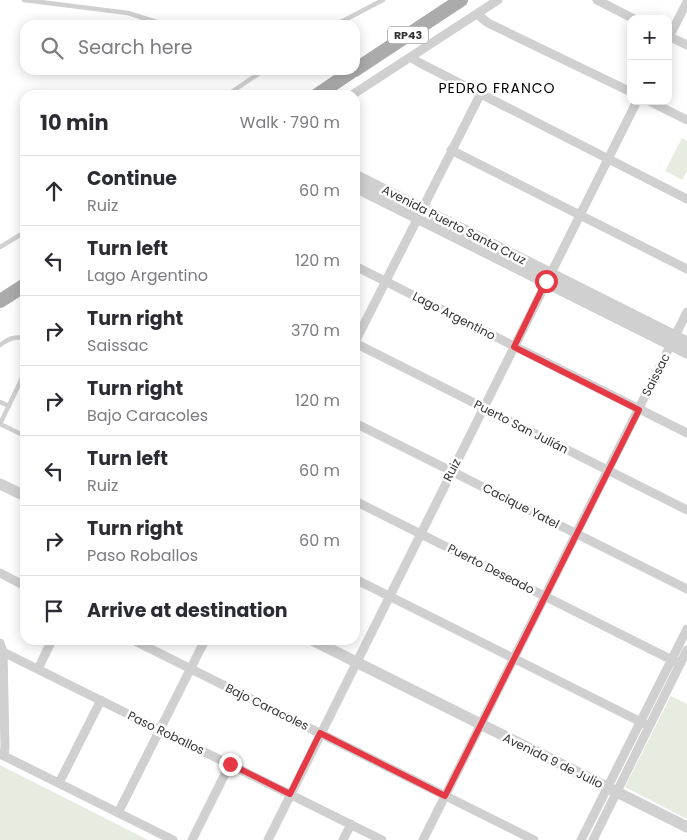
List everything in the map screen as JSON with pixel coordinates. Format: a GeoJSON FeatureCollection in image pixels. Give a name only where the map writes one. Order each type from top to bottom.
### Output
{"type":"FeatureCollection","features":[{"type":"Feature","properties":{"kind":"main road","name":"RP43"},"geometry":{"type":"LineString","coordinates":[[360,67],[461,0]]}},
{"type":"Feature","properties":{"kind":"main road","name":"RP43"},"geometry":{"type":"LineString","coordinates":[[324,90],[347,75]]}},
{"type":"Feature","properties":{"kind":"main road"},"geometry":{"type":"LineString","coordinates":[[0,301],[20,288]]}},
{"type":"Feature","properties":{"kind":"street"},"geometry":{"type":"LineString","coordinates":[[360,90],[498,0]]}},
{"type":"Feature","properties":{"kind":"street"},"geometry":{"type":"LineString","coordinates":[[597,0],[627,15]]}},
{"type":"Feature","properties":{"kind":"street"},"geometry":{"type":"LineString","coordinates":[[672,31],[687,2]]}},
{"type":"Feature","properties":{"kind":"street"},"geometry":{"type":"LineString","coordinates":[[478,14],[488,23],[627,90]]}},
{"type":"Feature","properties":{"kind":"street"},"geometry":{"type":"LineString","coordinates":[[672,38],[687,45]]}},
{"type":"Feature","properties":{"kind":"street"},"geometry":{"type":"LineString","coordinates":[[410,57],[687,199]]}},
{"type":"Feature","properties":{"kind":"street"},"geometry":{"type":"LineString","coordinates":[[360,332],[481,93]]}},
{"type":"Feature","properties":{"kind":"street","name":"Ruiz"},"geometry":{"type":"LineString","coordinates":[[268,840],[635,105]]}},
{"type":"Feature","properties":{"kind":"street"},"geometry":{"type":"LineString","coordinates":[[657,105],[687,120]]}},
{"type":"Feature","properties":{"kind":"street"},"geometry":{"type":"LineString","coordinates":[[452,150],[579,216],[687,269]]}},
{"type":"Feature","properties":{"kind":"street","name":"Avenida Puerto Santa Cruz"},"geometry":{"type":"LineString","coordinates":[[360,178],[419,213]]}},
{"type":"Feature","properties":{"kind":"street","name":"Avenida Puerto Santa Cruz"},"geometry":{"type":"LineString","coordinates":[[360,189],[419,213],[548,277],[673,340],[687,353]]}},
{"type":"Feature","properties":{"kind":"street","name":"Lago Argentino"},"geometry":{"type":"LineString","coordinates":[[360,269],[687,433]]}},
{"type":"Feature","properties":{"kind":"street","name":"Saissac"},"geometry":{"type":"LineString","coordinates":[[423,840],[687,312]]}},
{"type":"Feature","properties":{"kind":"street","name":"Avenida Puerto Santa Cruz"},"geometry":{"type":"LineString","coordinates":[[673,340],[687,342]]}},
{"type":"Feature","properties":{"kind":"street","name":"Puerto San Julián"},"geometry":{"type":"LineString","coordinates":[[360,345],[687,510]]}},
{"type":"Feature","properties":{"kind":"street","name":"Cacique Yatel"},"geometry":{"type":"LineString","coordinates":[[360,425],[687,589]]}},
{"type":"Feature","properties":{"kind":"street"},"geometry":{"type":"LineString","coordinates":[[0,484],[20,494]]}},
{"type":"Feature","properties":{"kind":"street","name":"Puerto Deseado"},"geometry":{"type":"LineString","coordinates":[[360,504],[675,662]]}},
{"type":"Feature","properties":{"kind":"street"},"geometry":{"type":"LineString","coordinates":[[0,573],[20,583]]}},
{"type":"Feature","properties":{"kind":"street"},"geometry":{"type":"LineString","coordinates":[[360,582],[645,724]]}},
{"type":"Feature","properties":{"kind":"street"},"geometry":{"type":"LineString","coordinates":[[581,840],[612,790],[675,662],[687,629]]}},
{"type":"Feature","properties":{"kind":"street"},"geometry":{"type":"LineString","coordinates":[[0,643],[3,652],[5,747],[2,755],[173,840]]}},
{"type":"Feature","properties":{"kind":"street"},"geometry":{"type":"LineString","coordinates":[[38,669],[50,645]]}},
{"type":"Feature","properties":{"kind":"street","name":"Bajo Caracoles"},"geometry":{"type":"LineString","coordinates":[[143,645],[534,840]]}},
{"type":"Feature","properties":{"kind":"street"},"geometry":{"type":"LineString","coordinates":[[118,813],[202,645]]}},
{"type":"Feature","properties":{"kind":"street","name":"Avenida 9 de Julio"},"geometry":{"type":"LineString","coordinates":[[322,645],[687,827]]}},
{"type":"Feature","properties":{"kind":"street"},"geometry":{"type":"LineString","coordinates":[[675,662],[687,650]]}},
{"type":"Feature","properties":{"kind":"street","name":"Paso Roballos"},"geometry":{"type":"LineString","coordinates":[[3,652],[382,840]]}},
{"type":"Feature","properties":{"kind":"street"},"geometry":{"type":"LineString","coordinates":[[59,783],[101,700]]}},
{"type":"Feature","properties":{"kind":"street"},"geometry":{"type":"LineString","coordinates":[[192,840],[230,764]]}},
{"type":"Feature","properties":{"kind":"street"},"geometry":{"type":"LineString","coordinates":[[593,840],[612,790]]}},
{"type":"Feature","properties":{"kind":"street"},"geometry":{"type":"LineString","coordinates":[[343,840],[351,824]]}},
{"type":"Feature","properties":{"kind":"lane"},"geometry":{"type":"LineString","coordinates":[[24,0],[128,13],[150,20]]}},
{"type":"Feature","properties":{"kind":"lane"},"geometry":{"type":"LineString","coordinates":[[345,20],[383,0]]}},
{"type":"Feature","properties":{"kind":"lane"},"geometry":{"type":"LineString","coordinates":[[234,90],[257,75]]}},
{"type":"Feature","properties":{"kind":"lane"},"geometry":{"type":"LineString","coordinates":[[0,247],[20,235]]}},
{"type":"Feature","properties":{"kind":"lane"},"geometry":{"type":"LineString","coordinates":[[0,345],[9,338],[20,337]]}},
{"type":"Feature","properties":{"kind":"lane"},"geometry":{"type":"LineString","coordinates":[[20,383],[0,424],[20,434]]}},
{"type":"Feature","properties":{"kind":"lane"},"geometry":{"type":"LineString","coordinates":[[0,402],[9,406]]}},
{"type":"Feature","properties":{"kind":"shaded area"},"geometry":{"type":"Polygon","coordinates":[[[682,138],[687,141],[687,171],[682,180],[665,171],[682,138]]]}},
{"type":"Feature","properties":{"kind":"shaded area"},"geometry":{"type":"Polygon","coordinates":[[[671,696],[687,704],[687,819],[625,787],[671,696]]]}},
{"type":"Feature","properties":{"kind":"shaded area"},"geometry":{"type":"Polygon","coordinates":[[[0,765],[148,840],[0,840],[0,765]]]}},
{"type":"Feature","properties":{"kind":"district","name":"PEDRO FRANCO"},"geometry":{"type":"Point","coordinates":[497,88]}},
{"type":"Feature","properties":{"kind":"route"},"geometry":{"type":"LineString","coordinates":[[230,764],[290,794],[320,733],[445,796],[639,410],[514,347],[546,281]]}}]}
